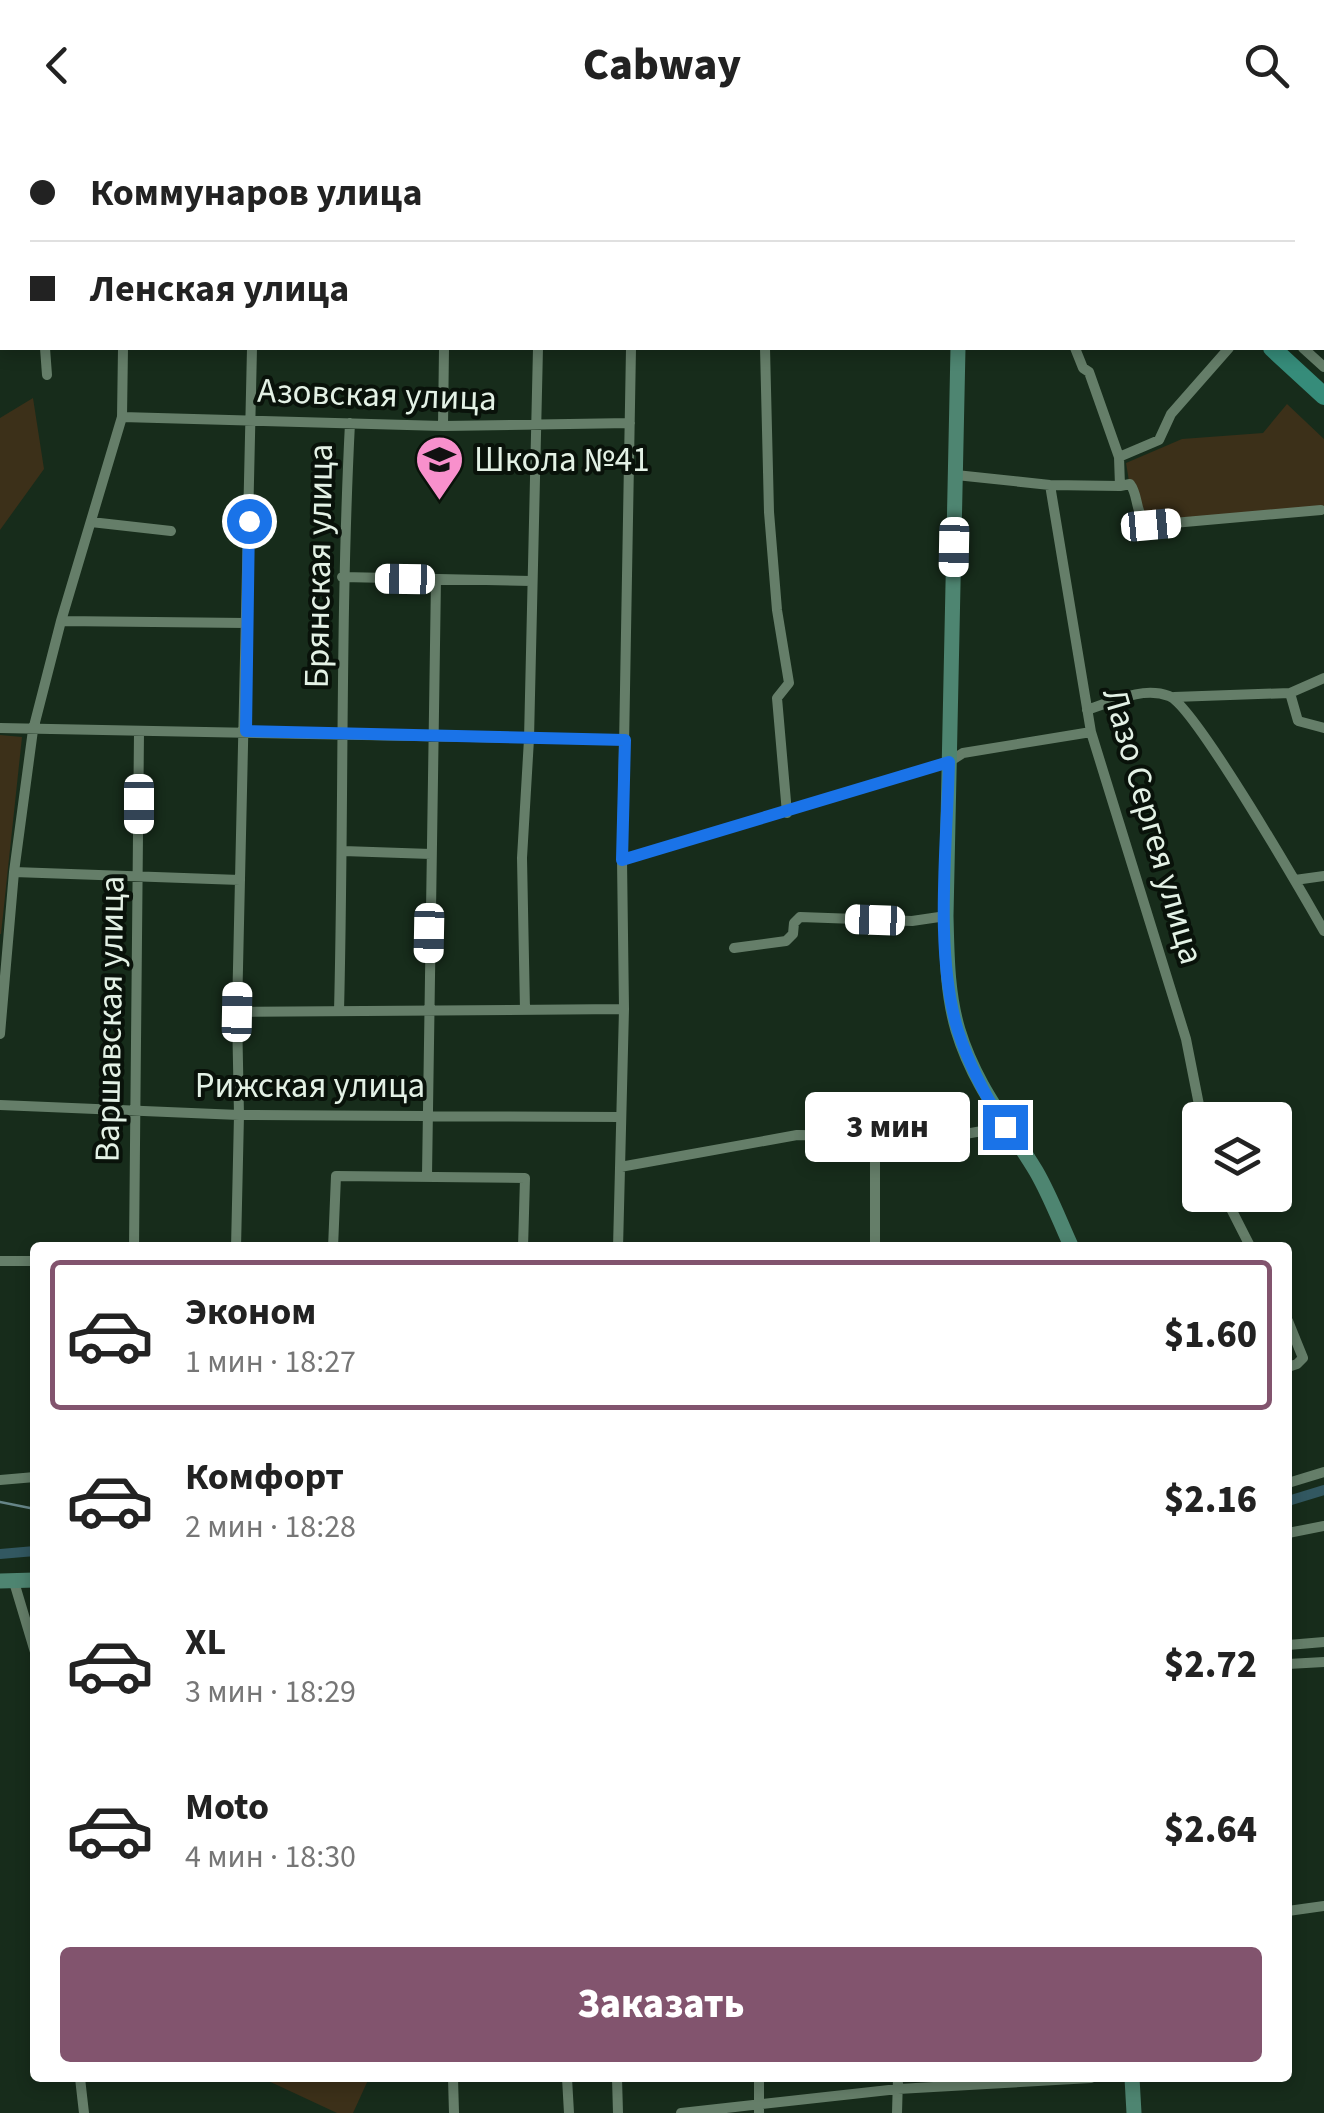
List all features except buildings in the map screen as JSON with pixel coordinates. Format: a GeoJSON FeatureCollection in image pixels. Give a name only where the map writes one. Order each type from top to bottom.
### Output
{"type":"FeatureCollection","features":[{"type":"Feature","properties":{"kind":"main road"},"geometry":{"type":"LineString","coordinates":[[958,350],[947,979],[958,1031],[973,1071],[1036,1172],[1069,1242]]}},
{"type":"Feature","properties":{"kind":"main road"},"geometry":{"type":"LineString","coordinates":[[1274,350],[1324,396]]}},
{"type":"Feature","properties":{"kind":"main road"},"geometry":{"type":"LineString","coordinates":[[1132,2082],[1134,2113]]}},
{"type":"Feature","properties":{"kind":"street"},"geometry":{"type":"LineString","coordinates":[[44,350],[47,375]]}},
{"type":"Feature","properties":{"kind":"street"},"geometry":{"type":"LineString","coordinates":[[0,1034],[14,872],[33,730],[122,417],[123,350]]}},
{"type":"Feature","properties":{"kind":"street"},"geometry":{"type":"LineString","coordinates":[[236,1242],[240,1114],[237,1012],[252,350]]}},
{"type":"Feature","properties":{"kind":"street"},"geometry":{"type":"LineString","coordinates":[[443,426],[444,350]]}},
{"type":"Feature","properties":{"kind":"street"},"geometry":{"type":"LineString","coordinates":[[526,1010],[522,858],[529,739],[538,350]]}},
{"type":"Feature","properties":{"kind":"street"},"geometry":{"type":"LineString","coordinates":[[618,1242],[631,350]]}},
{"type":"Feature","properties":{"kind":"street"},"geometry":{"type":"LineString","coordinates":[[765,350],[768,512],[777,610],[789,683],[777,698],[787,813]]}},
{"type":"Feature","properties":{"kind":"street"},"geometry":{"type":"LineString","coordinates":[[1076,350],[1083,368],[1089,372],[1118,457],[1120,486]]}},
{"type":"Feature","properties":{"kind":"street"},"geometry":{"type":"LineString","coordinates":[[1118,457],[1159,440],[1171,414],[1227,350]]}},
{"type":"Feature","properties":{"kind":"street"},"geometry":{"type":"LineString","coordinates":[[1304,350],[1324,367]]}},
{"type":"Feature","properties":{"kind":"street","name":"Азовская улица"},"geometry":{"type":"LineString","coordinates":[[122,417],[443,426],[630,423]]}},
{"type":"Feature","properties":{"kind":"street","name":"Брянская улица"},"geometry":{"type":"LineString","coordinates":[[339,1011],[342,578],[350,422]]}},
{"type":"Feature","properties":{"kind":"street"},"geometry":{"type":"LineString","coordinates":[[956,476],[1050,485],[1130,484],[1138,511],[1151,525],[1321,510]]}},
{"type":"Feature","properties":{"kind":"street","name":"Лазо Сергея улица"},"geometry":{"type":"LineString","coordinates":[[1050,485],[1091,732],[1186,1039],[1198,1102]]}},
{"type":"Feature","properties":{"kind":"street"},"geometry":{"type":"LineString","coordinates":[[90,522],[171,530]]}},
{"type":"Feature","properties":{"kind":"street"},"geometry":{"type":"LineString","coordinates":[[342,578],[530,581]]}},
{"type":"Feature","properties":{"kind":"street"},"geometry":{"type":"LineString","coordinates":[[427,1176],[436,579]]}},
{"type":"Feature","properties":{"kind":"street"},"geometry":{"type":"LineString","coordinates":[[61,621],[246,623]]}},
{"type":"Feature","properties":{"kind":"street"},"geometry":{"type":"LineString","coordinates":[[1088,710],[1155,692],[1174,697],[1290,693],[1324,678]]}},
{"type":"Feature","properties":{"kind":"street"},"geometry":{"type":"LineString","coordinates":[[1290,693],[1298,721],[1324,728]]}},
{"type":"Feature","properties":{"kind":"street"},"geometry":{"type":"LineString","coordinates":[[1174,697],[1222,763],[1324,931]]}},
{"type":"Feature","properties":{"kind":"street"},"geometry":{"type":"LineString","coordinates":[[0,728],[625,740]]}},
{"type":"Feature","properties":{"kind":"street","name":"Варшавская улица"},"geometry":{"type":"LineString","coordinates":[[134,1242],[140,732]]}},
{"type":"Feature","properties":{"kind":"street"},"geometry":{"type":"LineString","coordinates":[[622,860],[787,813],[949,762],[964,753],[1091,732]]}},
{"type":"Feature","properties":{"kind":"street"},"geometry":{"type":"LineString","coordinates":[[343,851],[430,854]]}},
{"type":"Feature","properties":{"kind":"street"},"geometry":{"type":"LineString","coordinates":[[14,872],[240,880]]}},
{"type":"Feature","properties":{"kind":"street"},"geometry":{"type":"LineString","coordinates":[[1295,880],[1324,876]]}},
{"type":"Feature","properties":{"kind":"street"},"geometry":{"type":"LineString","coordinates":[[734,948],[786,941],[800,917],[912,921],[946,916]]}},
{"type":"Feature","properties":{"kind":"street"},"geometry":{"type":"LineString","coordinates":[[237,1012],[624,1009]]}},
{"type":"Feature","properties":{"kind":"street","name":"Рижская улица"},"geometry":{"type":"LineString","coordinates":[[0,1105],[240,1114],[620,1117]]}},
{"type":"Feature","properties":{"kind":"street"},"geometry":{"type":"LineString","coordinates":[[620,1167],[798,1135],[948,1137],[1005,1127]]}},
{"type":"Feature","properties":{"kind":"street"},"geometry":{"type":"LineString","coordinates":[[875,1242],[876,1134]]}},
{"type":"Feature","properties":{"kind":"street"},"geometry":{"type":"LineString","coordinates":[[334,1242],[336,1176],[525,1178],[523,1242]]}},
{"type":"Feature","properties":{"kind":"street"},"geometry":{"type":"LineString","coordinates":[[1233,1212],[1248,1242]]}},
{"type":"Feature","properties":{"kind":"street"},"geometry":{"type":"LineString","coordinates":[[0,1261],[30,1262]]}},
{"type":"Feature","properties":{"kind":"street"},"geometry":{"type":"LineString","coordinates":[[1292,1331],[1303,1358],[1292,1366]]}},
{"type":"Feature","properties":{"kind":"street"},"geometry":{"type":"LineString","coordinates":[[1292,1482],[1324,1472]]}},
{"type":"Feature","properties":{"kind":"street"},"geometry":{"type":"LineString","coordinates":[[0,1480],[30,1477]]}},
{"type":"Feature","properties":{"kind":"street"},"geometry":{"type":"LineString","coordinates":[[1292,1532],[1324,1526]]}},
{"type":"Feature","properties":{"kind":"street"},"geometry":{"type":"LineString","coordinates":[[7,1581],[30,1639]]}},
{"type":"Feature","properties":{"kind":"street"},"geometry":{"type":"LineString","coordinates":[[1292,1644],[1324,1642]]}},
{"type":"Feature","properties":{"kind":"street"},"geometry":{"type":"LineString","coordinates":[[1292,1664],[1324,1662]]}},
{"type":"Feature","properties":{"kind":"street"},"geometry":{"type":"LineString","coordinates":[[1292,1910],[1324,1906]]}},
{"type":"Feature","properties":{"kind":"street"},"geometry":{"type":"LineString","coordinates":[[80,2082],[84,2113]]}},
{"type":"Feature","properties":{"kind":"street"},"geometry":{"type":"LineString","coordinates":[[453,2082],[454,2113]]}},
{"type":"Feature","properties":{"kind":"street"},"geometry":{"type":"LineString","coordinates":[[567,2082],[569,2113]]}},
{"type":"Feature","properties":{"kind":"street"},"geometry":{"type":"LineString","coordinates":[[618,2082],[618,2113]]}},
{"type":"Feature","properties":{"kind":"street"},"geometry":{"type":"LineString","coordinates":[[760,2082],[760,2109]]}},
{"type":"Feature","properties":{"kind":"street"},"geometry":{"type":"LineString","coordinates":[[681,2113],[760,2109],[898,2083],[927,2082]]}},
{"type":"Feature","properties":{"kind":"street"},"geometry":{"type":"LineString","coordinates":[[897,2113],[898,2083]]}},
{"type":"Feature","properties":{"kind":"shaded area"},"geometry":{"type":"Polygon","coordinates":[[[33,398],[44,469],[0,530],[0,418],[33,398]]]}},
{"type":"Feature","properties":{"kind":"shaded area"},"geometry":{"type":"Polygon","coordinates":[[[1287,404],[1324,439],[1324,512],[1137,529],[1126,463],[1182,439],[1263,433],[1287,404]]]}},
{"type":"Feature","properties":{"kind":"shaded area"},"geometry":{"type":"Polygon","coordinates":[[[0,735],[22,737],[1,934],[0,934],[0,735]]]}},
{"type":"Feature","properties":{"kind":"shaded area"},"geometry":{"type":"Polygon","coordinates":[[[271,2082],[367,2082],[353,2113],[337,2113],[271,2082]]]}},
{"type":"Feature","properties":{"kind":"waterway"},"geometry":{"type":"LineString","coordinates":[[1292,1500],[1324,1490]]}},
{"type":"Feature","properties":{"kind":"waterway"},"geometry":{"type":"LineString","coordinates":[[0,1502],[30,1508]]}},
{"type":"Feature","properties":{"kind":"waterway"},"geometry":{"type":"LineString","coordinates":[[0,1554],[30,1551]]}},
{"type":"Feature","properties":{"kind":"place","name":"Школа №41"},"geometry":{"type":"Point","coordinates":[439,502]}},
{"type":"Feature","properties":{"kind":"route"},"geometry":{"type":"LineString","coordinates":[[249,521],[246,731],[625,740],[622,860],[949,762],[947,979],[958,1031],[973,1071],[1005,1127]]}}]}
